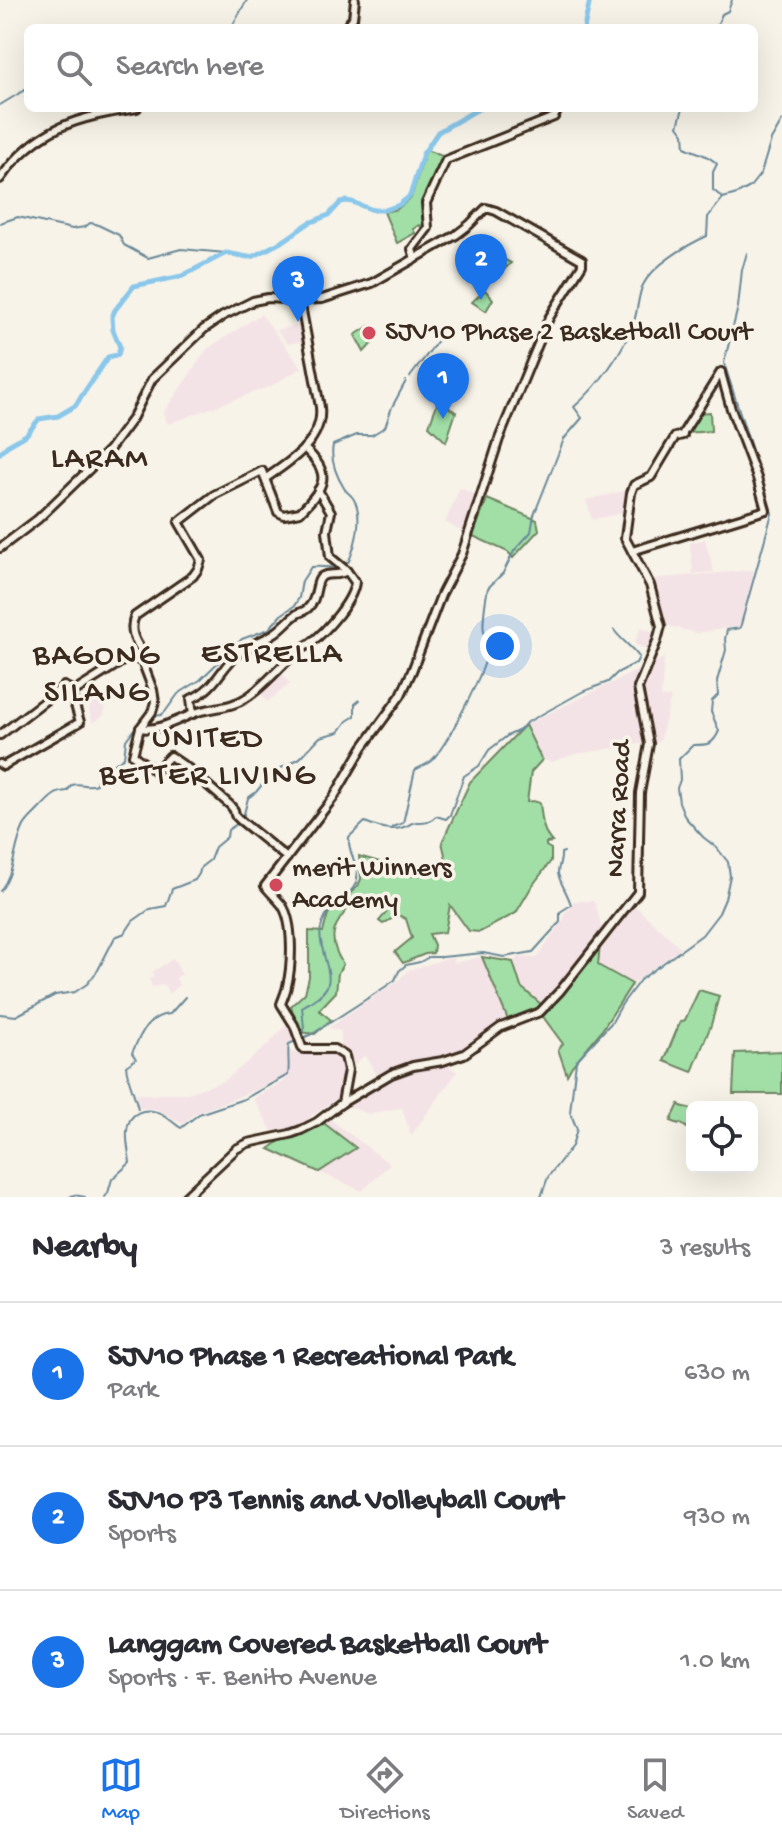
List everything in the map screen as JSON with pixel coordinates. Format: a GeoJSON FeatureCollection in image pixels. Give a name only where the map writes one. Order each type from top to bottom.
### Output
{"type":"FeatureCollection","features":[{"type":"Feature","properties":{"kind":"street"},"geometry":{"type":"LineString","coordinates":[[348,24],[353,18],[355,0]]}},
{"type":"Feature","properties":{"kind":"street"},"geometry":{"type":"LineString","coordinates":[[0,179],[22,151],[64,124],[114,112]]}},
{"type":"Feature","properties":{"kind":"street"},"geometry":{"type":"LineString","coordinates":[[415,259],[412,249],[428,228],[426,203],[446,160],[554,117],[557,112]]}},
{"type":"Feature","properties":{"kind":"street"},"geometry":{"type":"LineString","coordinates":[[0,548],[38,519],[109,451],[141,404],[152,379],[194,338],[221,317],[253,301],[268,298],[322,299],[364,287],[469,225],[486,208],[580,258],[582,264],[549,318],[499,439],[462,554],[441,595],[401,695],[363,747],[334,797],[265,886],[282,906],[291,945],[291,967],[281,1004],[304,1049],[334,1049],[345,1056],[348,1070],[342,1103]]}},
{"type":"Feature","properties":{"kind":"street"},"geometry":{"type":"LineString","coordinates":[[287,858],[239,819],[230,805],[189,769],[170,756],[155,771],[133,755],[140,728],[155,702],[131,625],[135,616],[193,576],[199,566],[200,556],[179,522],[214,495],[264,474],[304,448],[317,430],[321,415],[300,300]]}},
{"type":"Feature","properties":{"kind":"street","name":"Narra Road"},"geometry":{"type":"LineString","coordinates":[[185,1197],[236,1149],[301,1130],[391,1074],[464,1054],[501,1027],[540,1012],[639,891],[640,793],[649,744],[638,688],[661,626],[651,589],[625,538],[632,487],[651,477],[675,436],[683,435],[721,372],[766,510],[632,551]]}},
{"type":"Feature","properties":{"kind":"street"},"geometry":{"type":"LineString","coordinates":[[264,474],[277,510],[281,514],[300,512],[323,479],[318,461],[304,448]]}},
{"type":"Feature","properties":{"kind":"street"},"geometry":{"type":"LineString","coordinates":[[140,728],[155,728],[245,699],[296,652],[315,639],[350,600],[355,582],[330,557],[327,531],[330,510],[318,490]]}},
{"type":"Feature","properties":{"kind":"street"},"geometry":{"type":"LineString","coordinates":[[193,714],[191,699],[210,688],[242,650],[275,633],[311,605],[320,577],[340,575],[343,568]]}},
{"type":"Feature","properties":{"kind":"street"},"geometry":{"type":"LineString","coordinates":[[72,693],[126,659],[142,658]]}},
{"type":"Feature","properties":{"kind":"street"},"geometry":{"type":"LineString","coordinates":[[0,735],[67,686],[72,693],[80,722],[2,765]]}},
{"type":"Feature","properties":{"kind":"shaded area"},"geometry":{"type":"Polygon","coordinates":[[[261,314],[302,368],[271,386],[168,424],[163,413],[207,349],[261,314]]]}},
{"type":"Feature","properties":{"kind":"shaded area"},"geometry":{"type":"Polygon","coordinates":[[[304,324],[307,341],[288,344],[276,330],[304,324]]]}},
{"type":"Feature","properties":{"kind":"shaded area"},"geometry":{"type":"Polygon","coordinates":[[[460,488],[478,496],[466,534],[445,522],[460,488]]]}},
{"type":"Feature","properties":{"kind":"shaded area"},"geometry":{"type":"Polygon","coordinates":[[[629,490],[626,512],[592,520],[586,500],[629,490]]]}},
{"type":"Feature","properties":{"kind":"shaded area"},"geometry":{"type":"Polygon","coordinates":[[[705,539],[714,572],[693,574],[690,543],[705,539]]]}},
{"type":"Feature","properties":{"kind":"shaded area"},"geometry":{"type":"Polygon","coordinates":[[[754,570],[740,626],[697,633],[664,625],[649,579],[754,570]]]}},
{"type":"Feature","properties":{"kind":"shaded area"},"geometry":{"type":"Polygon","coordinates":[[[641,627],[658,633],[652,651],[634,644],[641,627]]]}},
{"type":"Feature","properties":{"kind":"shaded area"},"geometry":{"type":"Polygon","coordinates":[[[664,658],[661,698],[671,697],[660,741],[649,747],[641,685],[649,665],[664,658]]]}},
{"type":"Feature","properties":{"kind":"shaded area"},"geometry":{"type":"Polygon","coordinates":[[[644,667],[637,686],[647,743],[576,754],[552,762],[542,760],[525,725],[644,667]]]}},
{"type":"Feature","properties":{"kind":"shaded area"},"geometry":{"type":"Polygon","coordinates":[[[280,671],[290,684],[267,702],[261,693],[272,684],[269,680],[280,671]]]}},
{"type":"Feature","properties":{"kind":"shaded area"},"geometry":{"type":"Polygon","coordinates":[[[103,696],[106,709],[103,716],[93,723],[90,705],[103,696]]]}},
{"type":"Feature","properties":{"kind":"shaded area"},"geometry":{"type":"Polygon","coordinates":[[[573,901],[593,901],[602,931],[543,1005],[521,987],[513,962],[519,957],[537,958],[573,901]]]}},
{"type":"Feature","properties":{"kind":"shaded area"},"geometry":{"type":"Polygon","coordinates":[[[634,905],[681,948],[632,984],[598,965],[600,945],[634,905]]]}},
{"type":"Feature","properties":{"kind":"shaded area"},"geometry":{"type":"Polygon","coordinates":[[[482,957],[508,1020],[477,1040],[468,1041],[469,1049],[442,1060],[457,1072],[411,1136],[402,1108],[368,1114],[342,1104],[389,1072],[378,1077],[365,1055],[354,1067],[349,1067],[349,1059],[341,1049],[341,1031],[329,1028],[397,982],[407,971],[445,959],[453,958],[455,963],[482,957]]]}},
{"type":"Feature","properties":{"kind":"shaded area"},"geometry":{"type":"Polygon","coordinates":[[[173,959],[182,974],[176,978],[179,985],[169,994],[164,985],[152,987],[149,979],[154,977],[152,972],[173,959]]]}},
{"type":"Feature","properties":{"kind":"shaded area"},"geometry":{"type":"Polygon","coordinates":[[[292,1023],[295,1038],[287,1049],[302,1054],[319,1051],[341,1055],[345,1069],[338,1098],[307,1119],[307,1123],[272,1131],[253,1098],[286,1080],[283,1077],[194,1114],[183,1124],[156,1109],[139,1108],[136,1093],[187,1093],[224,1081],[292,1023]]]}},
{"type":"Feature","properties":{"kind":"shaded area"},"geometry":{"type":"Polygon","coordinates":[[[327,1117],[390,1164],[362,1191],[319,1172],[356,1148],[321,1121],[327,1117]]]}},
{"type":"Feature","properties":{"kind":"green space"},"geometry":{"type":"Polygon","coordinates":[[[426,150],[445,157],[425,202],[427,224],[424,230],[419,225],[413,229],[415,233],[397,243],[384,212],[397,209],[411,198],[426,150]]]}},
{"type":"Feature","properties":{"kind":"green space"},"geometry":{"type":"Polygon","coordinates":[[[494,254],[511,263],[497,276],[485,260],[494,254]]]}},
{"type":"Feature","properties":{"kind":"green space"},"geometry":{"type":"Polygon","coordinates":[[[485,290],[493,299],[486,311],[472,302],[485,290]]]}},
{"type":"Feature","properties":{"kind":"green space"},"geometry":{"type":"Polygon","coordinates":[[[369,326],[377,338],[364,352],[355,335],[369,326]]]}},
{"type":"Feature","properties":{"kind":"green space"},"geometry":{"type":"Polygon","coordinates":[[[438,401],[456,412],[446,442],[429,426],[438,401]]]}},
{"type":"Feature","properties":{"kind":"green space"},"geometry":{"type":"Polygon","coordinates":[[[710,412],[711,431],[686,433],[697,413],[710,412]]]}},
{"type":"Feature","properties":{"kind":"green space"},"geometry":{"type":"Polygon","coordinates":[[[487,499],[537,520],[539,530],[513,558],[508,552],[473,536],[487,499]]]}},
{"type":"Feature","properties":{"kind":"green space"},"geometry":{"type":"Polygon","coordinates":[[[525,725],[542,760],[531,772],[527,802],[540,803],[544,829],[552,842],[546,843],[551,849],[551,861],[516,913],[480,932],[469,931],[450,905],[445,932],[429,934],[434,945],[433,953],[403,963],[395,952],[412,938],[406,919],[398,915],[383,924],[379,921],[386,913],[359,895],[340,920],[334,935],[337,953],[343,964],[338,973],[336,992],[319,1010],[331,1020],[315,1034],[300,1032],[291,1006],[305,993],[309,977],[309,931],[323,932],[328,914],[358,886],[361,879],[359,856],[390,865],[410,876],[441,866],[446,859],[442,842],[470,782],[525,725]]]}},
{"type":"Feature","properties":{"kind":"green space"},"geometry":{"type":"Polygon","coordinates":[[[600,945],[598,965],[632,984],[567,1075],[558,1049],[563,1044],[541,1014],[600,945]]]}},
{"type":"Feature","properties":{"kind":"green space"},"geometry":{"type":"Polygon","coordinates":[[[482,957],[513,962],[521,987],[542,1005],[536,1011],[508,1020],[482,957]]]}},
{"type":"Feature","properties":{"kind":"green space"},"geometry":{"type":"Polygon","coordinates":[[[699,990],[719,996],[692,1072],[664,1061],[680,1022],[685,1020],[699,990]]]}},
{"type":"Feature","properties":{"kind":"green space"},"geometry":{"type":"Polygon","coordinates":[[[782,1051],[782,1094],[733,1094],[735,1053],[782,1051]]]}},
{"type":"Feature","properties":{"kind":"green space"},"geometry":{"type":"Polygon","coordinates":[[[679,1104],[686,1107],[686,1127],[671,1121],[679,1104]]]}},
{"type":"Feature","properties":{"kind":"green space"},"geometry":{"type":"Polygon","coordinates":[[[321,1121],[356,1148],[319,1172],[269,1149],[285,1137],[302,1133],[321,1121]]]}},
{"type":"Feature","properties":{"kind":"waterway"},"geometry":{"type":"LineString","coordinates":[[233,24],[247,0]]}},
{"type":"Feature","properties":{"kind":"waterway"},"geometry":{"type":"LineString","coordinates":[[585,24],[590,0]]}},
{"type":"Feature","properties":{"kind":"waterway"},"geometry":{"type":"LineString","coordinates":[[718,24],[732,0]]}},
{"type":"Feature","properties":{"kind":"waterway"},"geometry":{"type":"LineString","coordinates":[[0,105],[24,90]]}},
{"type":"Feature","properties":{"kind":"waterway"},"geometry":{"type":"LineString","coordinates":[[0,453],[26,435],[39,419],[58,416],[75,406],[108,357],[118,355],[120,347],[112,317],[134,286],[182,276],[226,253],[254,256],[309,223],[329,215],[341,202],[352,202],[373,210],[399,205],[410,196],[423,154],[438,132],[473,112]]}},
{"type":"Feature","properties":{"kind":"waterway"},"geometry":{"type":"LineString","coordinates":[[682,112],[678,126],[684,134],[685,147],[717,164],[713,172],[713,190],[723,198]]}},
{"type":"Feature","properties":{"kind":"waterway"},"geometry":{"type":"LineString","coordinates":[[392,827],[403,823],[415,770],[438,753],[473,690],[488,649],[484,631],[488,588],[503,573],[514,551],[531,532],[534,515],[564,439],[582,418],[574,407],[601,379],[624,345],[634,321],[641,289],[648,278],[671,256],[707,236],[708,217],[723,198],[750,187],[761,173],[771,140],[782,121]]}},
{"type":"Feature","properties":{"kind":"waterway"},"geometry":{"type":"LineString","coordinates":[[0,223],[18,217],[72,229],[96,224],[119,235],[124,245],[148,258],[181,249],[226,253]]}},
{"type":"Feature","properties":{"kind":"waterway"},"geometry":{"type":"LineString","coordinates":[[541,1197],[548,1177],[572,1146],[577,1129],[570,1112],[576,1061],[612,1022],[640,980],[702,935],[719,913],[725,899],[730,876],[728,862],[685,817],[677,788],[680,780],[679,759],[693,745],[712,742],[719,731],[711,712],[712,701],[718,695],[717,681],[726,650],[727,630],[740,628],[772,513],[724,363],[747,253]]}},
{"type":"Feature","properties":{"kind":"waterway"},"geometry":{"type":"LineString","coordinates":[[410,377],[442,335]]}},
{"type":"Feature","properties":{"kind":"waterway"},"geometry":{"type":"LineString","coordinates":[[155,716],[165,712],[178,694],[200,680],[242,639],[269,629],[294,606],[302,581],[311,567],[336,567],[349,561],[356,538],[358,512],[353,498],[336,473],[333,445],[357,435],[372,435],[385,427],[406,381]]}},
{"type":"Feature","properties":{"kind":"waterway"},"geometry":{"type":"LineString","coordinates":[[303,1037],[302,1007],[321,995],[328,983],[320,930],[329,911],[356,884],[349,837],[365,822],[394,829],[430,821],[436,816],[446,819],[464,776],[479,766],[489,750],[526,723],[582,692],[608,682],[636,663],[639,657],[614,630]]}},
{"type":"Feature","properties":{"kind":"waterway"},"geometry":{"type":"LineString","coordinates":[[243,818],[248,798],[272,773],[300,758],[320,737],[339,732],[355,716],[355,704],[360,700]]}},
{"type":"Feature","properties":{"kind":"waterway"},"geometry":{"type":"LineString","coordinates":[[0,891],[9,876],[20,834],[28,821],[52,796],[67,791],[72,785],[96,784],[98,772],[124,757],[126,740],[146,715]]}},
{"type":"Feature","properties":{"kind":"waterway"},"geometry":{"type":"LineString","coordinates":[[0,1014],[16,1016],[55,995],[75,992],[87,984],[115,937],[125,933],[133,921],[150,909],[166,906],[172,889],[195,880],[201,867],[210,860],[215,847],[238,823]]}},
{"type":"Feature","properties":{"kind":"waterway"},"geometry":{"type":"LineString","coordinates":[[105,1197],[112,1179],[130,1163],[127,1131],[134,1115],[143,1111],[160,1113],[181,1128],[199,1114],[244,1099],[288,1075],[289,1044],[314,1033],[385,987],[395,980],[406,965],[429,957],[483,953],[504,957],[533,952],[560,922],[560,912],[571,905],[558,873],[561,853],[564,852]]}},
{"type":"Feature","properties":{"kind":"waterway"},"geometry":{"type":"LineString","coordinates":[[138,1109],[126,1066],[136,1059],[132,1053],[150,1022],[170,1014],[185,997]]}},
{"type":"Feature","properties":{"kind":"waterway"},"geometry":{"type":"LineString","coordinates":[[70,1197],[85,1197]]}},
{"type":"Feature","properties":{"kind":"place","name":"SJV10 P3 Tennis and Volleyball Court"},"geometry":{"type":"Point","coordinates":[481,300]}},
{"type":"Feature","properties":{"kind":"place","name":"Langgam Covered Basketball Court"},"geometry":{"type":"Point","coordinates":[298,322]}},
{"type":"Feature","properties":{"kind":"place","name":"SJV10 Phase 2 Basketball Court"},"geometry":{"type":"Point","coordinates":[369,333]}},
{"type":"Feature","properties":{"kind":"place","name":"SJV10 Phase 1 Recreational Park"},"geometry":{"type":"Point","coordinates":[443,419]}},
{"type":"Feature","properties":{"kind":"place","name":"merit Winners Academy"},"geometry":{"type":"Point","coordinates":[276,885]}},
{"type":"Feature","properties":{"kind":"district","name":"LARAM"},"geometry":{"type":"Point","coordinates":[100,460]}},
{"type":"Feature","properties":{"kind":"district","name":"ESTRELLA"},"geometry":{"type":"Point","coordinates":[272,655]}},
{"type":"Feature","properties":{"kind":"district","name":"BAGONG SILANG"},"geometry":{"type":"Point","coordinates":[97,676]}},
{"type":"Feature","properties":{"kind":"district","name":"UNITED BETTER LIVING"},"geometry":{"type":"Point","coordinates":[208,758]}}]}
